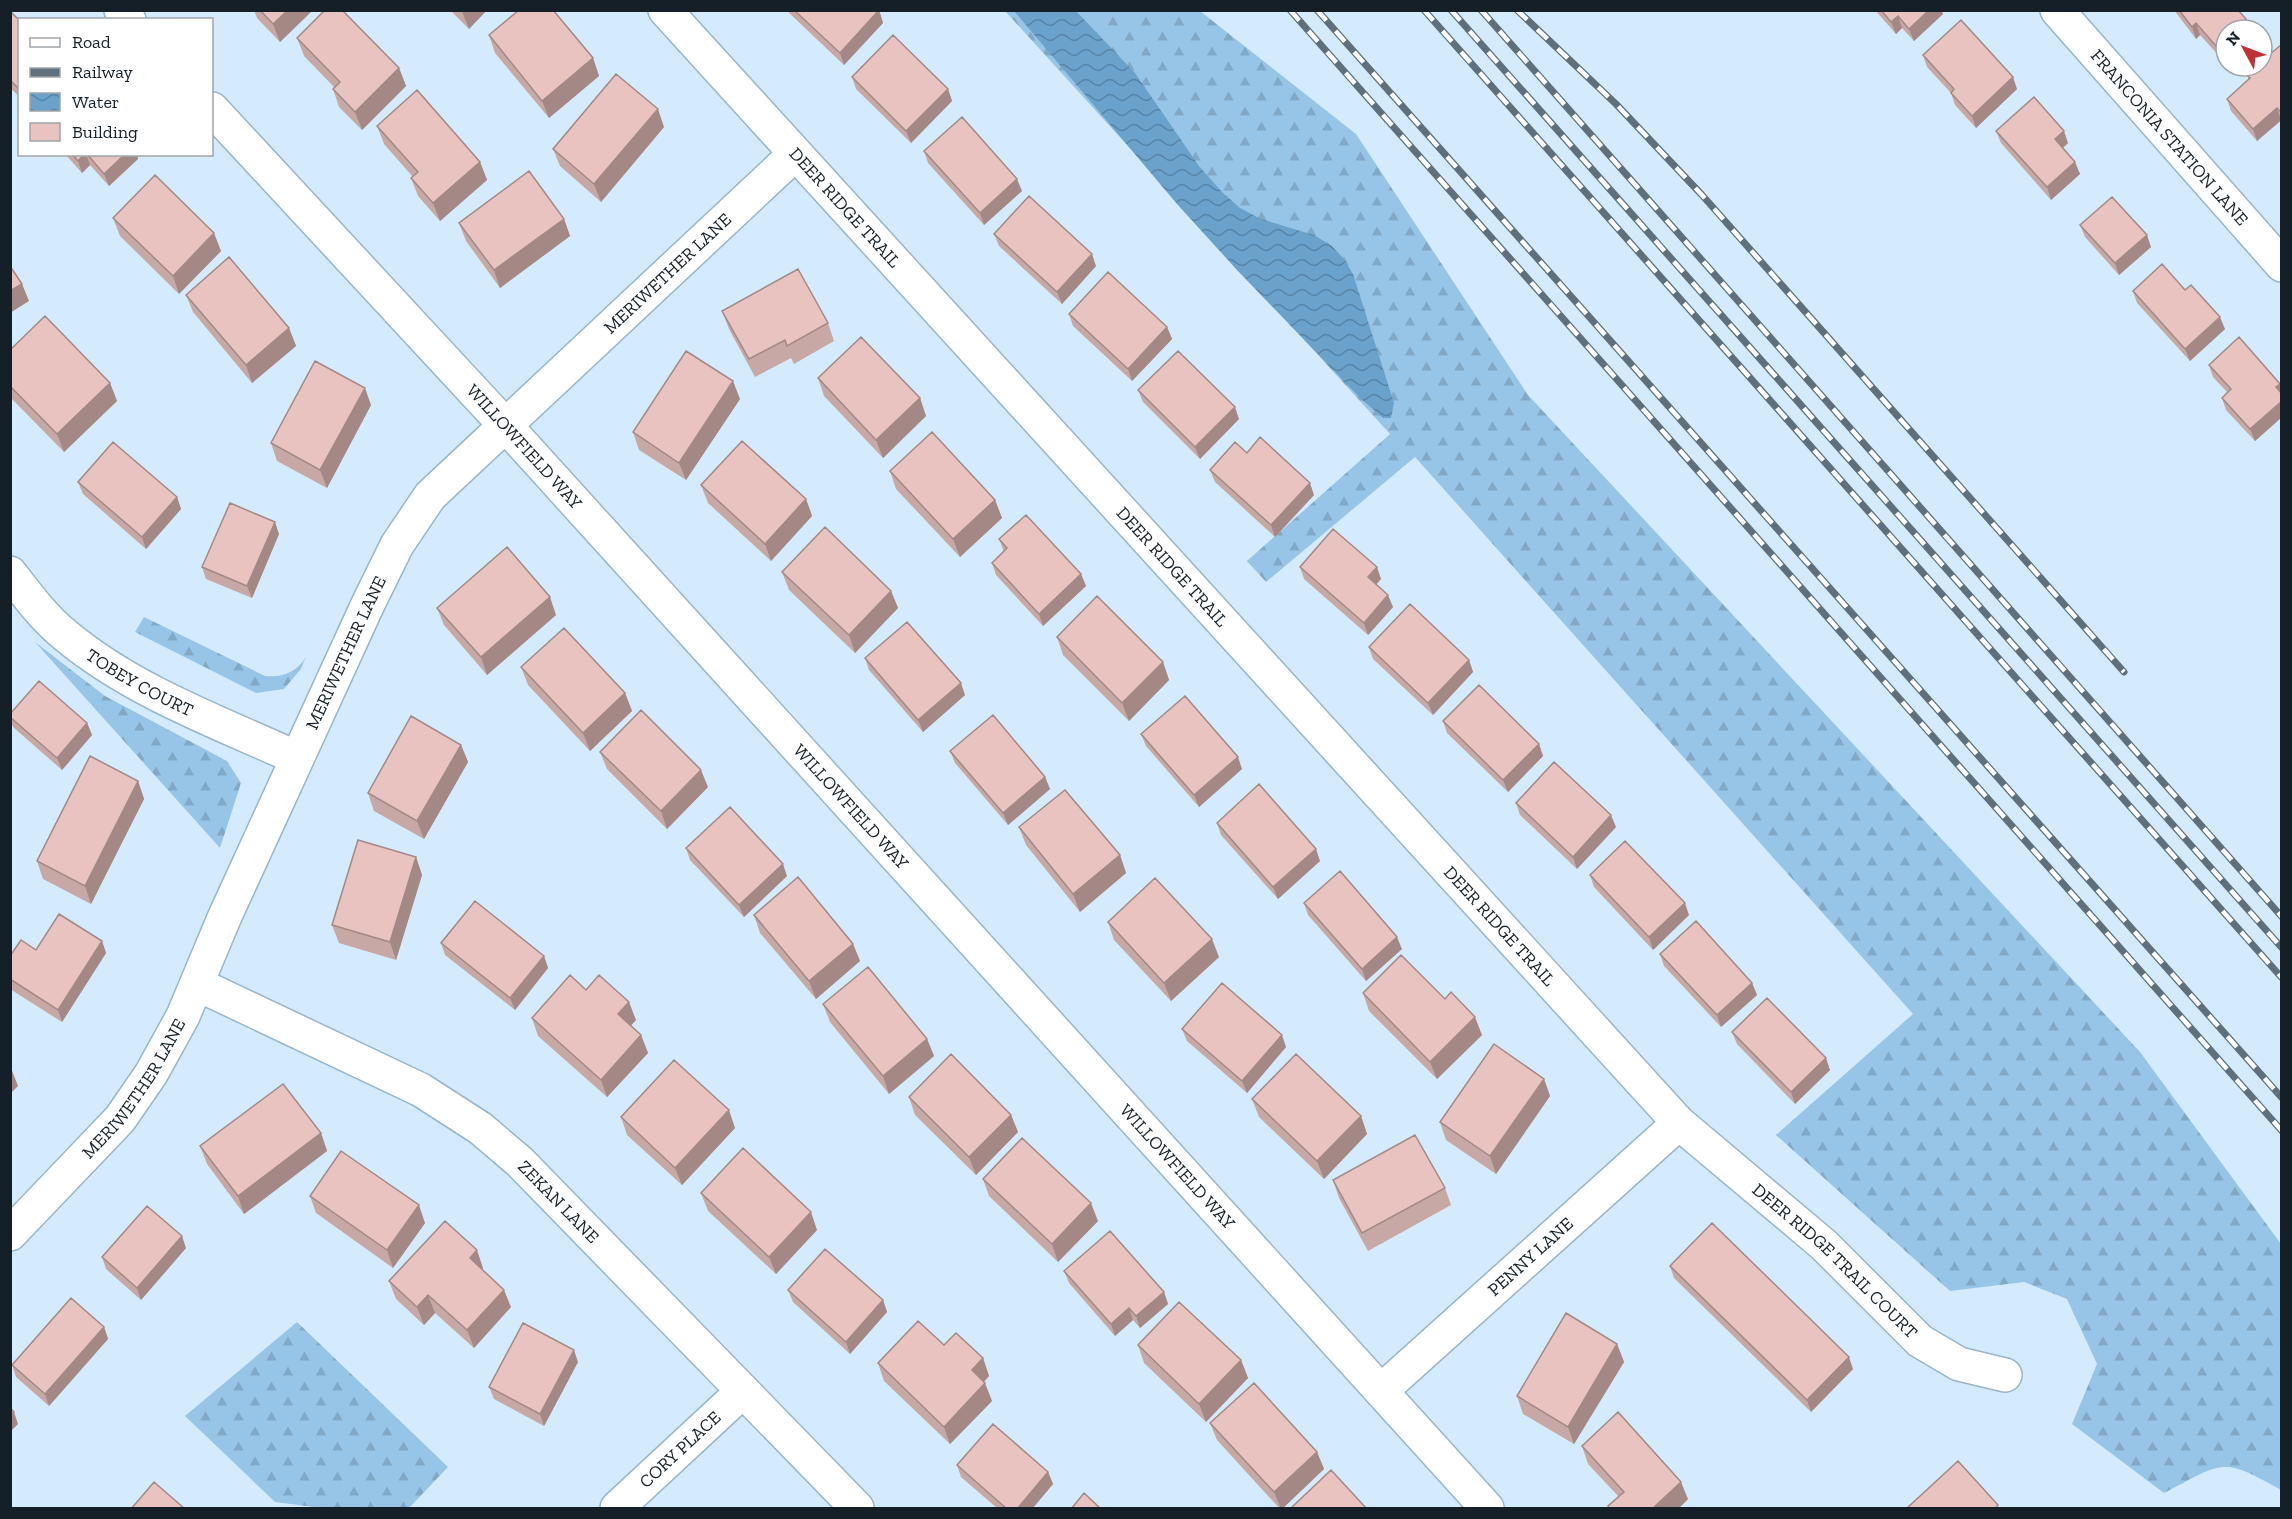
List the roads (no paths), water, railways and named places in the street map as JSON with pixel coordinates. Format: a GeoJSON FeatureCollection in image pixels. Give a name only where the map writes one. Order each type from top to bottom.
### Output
{"type":"FeatureCollection","features":[{"type":"Feature","properties":{"kind":"street","name":"DEER RIDGE TRAIL"},"geometry":{"type":"LineString","coordinates":[[665,10],[1679,1123]]}},
{"type":"Feature","properties":{"kind":"street","name":"FRANCONIA STATION LANE"},"geometry":{"type":"LineString","coordinates":[[2057,10],[2282,265]]}},
{"type":"Feature","properties":{"kind":"street","name":"WILLOWFIELD WAY"},"geometry":{"type":"LineString","coordinates":[[213,110],[505,425],[1487,1509]]}},
{"type":"Feature","properties":{"kind":"street","name":"MERIWETHER LANE"},"geometry":{"type":"LineString","coordinates":[[10,1234],[120,1119],[152,1074],[196,984],[297,758],[397,544],[430,496],[795,154]]}},
{"type":"Feature","properties":{"kind":"street","name":"TOBEY COURT"},"geometry":{"type":"LineString","coordinates":[[10,573],[31,601],[63,634],[96,659],[135,684],[297,758]]}},
{"type":"Feature","properties":{"kind":"street","name":"ZEKAN LANE"},"geometry":{"type":"LineString","coordinates":[[196,984],[421,1090],[480,1128],[520,1162],[857,1509]]}},
{"type":"Feature","properties":{"kind":"street","name":"DEER RIDGE TRAIL COURT"},"geometry":{"type":"LineString","coordinates":[[1679,1123],[1824,1245],[1920,1341],[1959,1364],[2005,1375]]}},
{"type":"Feature","properties":{"kind":"street","name":"PENNY LANE"},"geometry":{"type":"LineString","coordinates":[[1381,1391],[1679,1123]]}},
{"type":"Feature","properties":{"kind":"street","name":"CORY PLACE"},"geometry":{"type":"LineString","coordinates":[[617,1509],[743,1391]]}},
{"type":"Feature","properties":{"kind":"water"},"geometry":{"type":"Polygon","coordinates":[[[1014,11],[1076,11],[1135,73],[1199,166],[1222,192],[1240,208],[1261,219],[1314,235],[1332,246],[1344,259],[1353,274],[1394,403],[1391,418],[1383,418],[1359,397],[1237,270],[1177,204],[1014,11]]]}},
{"type":"Feature","properties":{"kind":"railway"},"geometry":{"type":"LineString","coordinates":[[1290,10],[2282,1131]]}},
{"type":"Feature","properties":{"kind":"railway"},"geometry":{"type":"LineString","coordinates":[[1317,10],[2282,1098]]}},
{"type":"Feature","properties":{"kind":"railway"},"geometry":{"type":"LineString","coordinates":[[1424,10],[2282,978]]}},
{"type":"Feature","properties":{"kind":"railway"},"geometry":{"type":"LineString","coordinates":[[1451,10],[2282,948]]}},
{"type":"Feature","properties":{"kind":"railway"},"geometry":{"type":"LineString","coordinates":[[1481,10],[2282,917]]}},
{"type":"Feature","properties":{"kind":"railway"},"geometry":{"type":"LineString","coordinates":[[1517,10],[1616,104],[1702,195],[2124,672]]}}]}
